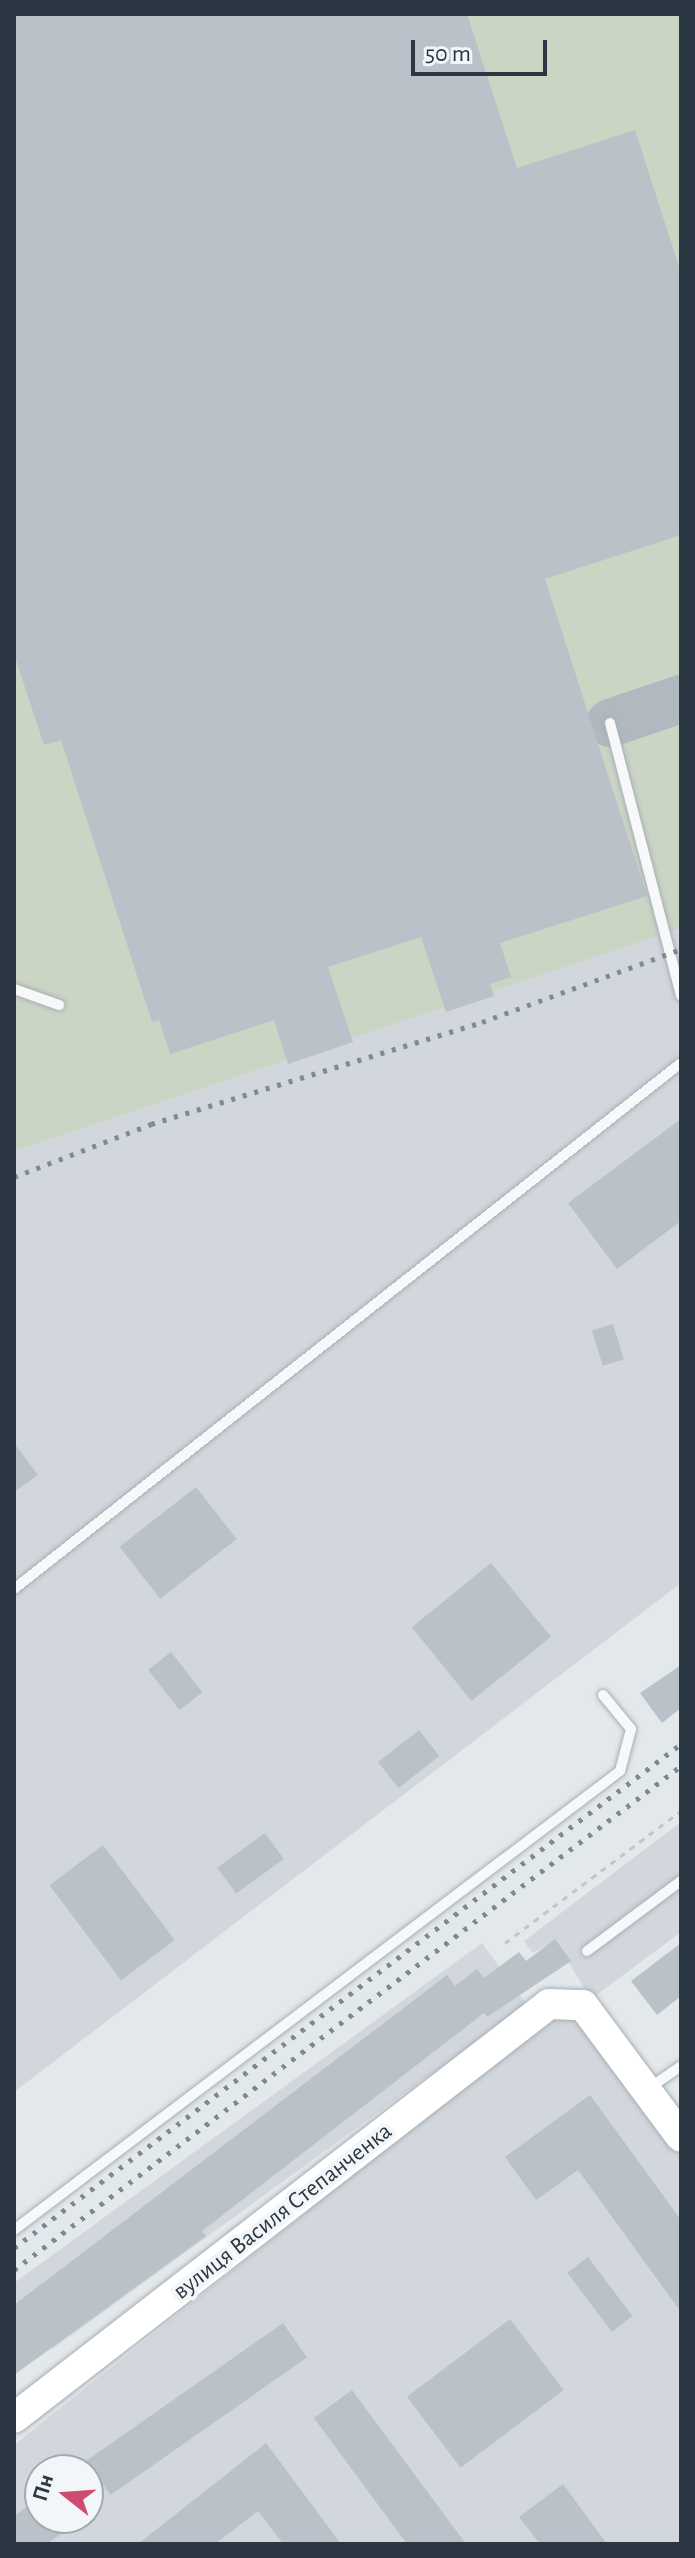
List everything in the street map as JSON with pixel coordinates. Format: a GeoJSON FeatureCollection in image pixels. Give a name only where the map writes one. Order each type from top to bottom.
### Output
{"type":"FeatureCollection","features":[{"type":"Feature","properties":{"kind":"street","name":"вулиця Василя Степанченка"},"geometry":{"type":"LineString","coordinates":[[14,2418],[549,2004],[583,2005],[646,2090]]}},
{"type":"Feature","properties":{"kind":"street"},"geometry":{"type":"LineString","coordinates":[[646,2090],[681,2137]]}},
{"type":"Feature","properties":{"kind":"lane"},"geometry":{"type":"LineString","coordinates":[[610,723],[681,996]]}},
{"type":"Feature","properties":{"kind":"lane"},"geometry":{"type":"LineString","coordinates":[[14,989],[59,1005]]}},
{"type":"Feature","properties":{"kind":"lane"},"geometry":{"type":"LineString","coordinates":[[14,1589],[681,1063]]}},
{"type":"Feature","properties":{"kind":"lane"},"geometry":{"type":"LineString","coordinates":[[14,2230],[620,1771],[631,1729],[603,1695]]}},
{"type":"Feature","properties":{"kind":"lane"},"geometry":{"type":"LineString","coordinates":[[587,1951],[681,1881]]}},
{"type":"Feature","properties":{"kind":"lane"},"geometry":{"type":"LineString","coordinates":[[646,2090],[681,2066]]}},
{"type":"Feature","properties":{"kind":"path"},"geometry":{"type":"LineString","coordinates":[[505,1943],[681,1811]]}},
{"type":"Feature","properties":{"kind":"shaded area"},"geometry":{"type":"Polygon","coordinates":[[[14,14],[681,14],[681,1583],[14,2092],[14,14]]]}},
{"type":"Feature","properties":{"kind":"shaded area"},"geometry":{"type":"Polygon","coordinates":[[[681,1822],[681,1932],[591,1999],[555,1940],[533,1953],[524,1941],[681,1822]]]}},
{"type":"Feature","properties":{"kind":"shaded area"},"geometry":{"type":"Polygon","coordinates":[[[482,1943],[527,2004],[52,2350],[14,2298],[14,2283],[482,1943]]]}},
{"type":"Feature","properties":{"kind":"shaded area"},"geometry":{"type":"Polygon","coordinates":[[[554,2014],[576,2017],[681,2151],[681,2544],[14,2544],[14,2445],[554,2014]]]}},
{"type":"Feature","properties":{"kind":"green space"},"geometry":{"type":"Polygon","coordinates":[[[14,14],[681,14],[681,928],[14,1151],[14,14]]]}},
{"type":"Feature","properties":{"kind":"building"},"geometry":{"type":"Polygon","coordinates":[[[14,14],[467,14],[517,168],[635,130],[681,273],[681,535],[545,579],[647,896],[500,943],[511,977],[490,984],[494,996],[446,1012],[421,937],[328,967],[353,1042],[288,1064],[274,1020],[170,1054],[159,1020],[152,1022],[61,740],[44,745],[14,654],[14,14]]]}},
{"type":"Feature","properties":{"kind":"building"},"geometry":{"type":"Polygon","coordinates":[[[681,1119],[681,1221],[617,1269],[568,1203],[681,1119]]]}},
{"type":"Feature","properties":{"kind":"building"},"geometry":{"type":"Polygon","coordinates":[[[613,1324],[624,1359],[603,1366],[592,1330],[613,1324]]]}},
{"type":"Feature","properties":{"kind":"building"},"geometry":{"type":"Polygon","coordinates":[[[14,1443],[38,1475],[14,1492],[14,1443]]]}},
{"type":"Feature","properties":{"kind":"building"},"geometry":{"type":"Polygon","coordinates":[[[196,1487],[237,1539],[160,1599],[120,1547],[196,1487]]]}},
{"type":"Feature","properties":{"kind":"building"},"geometry":{"type":"Polygon","coordinates":[[[491,1563],[551,1637],[472,1701],[412,1627],[491,1563]]]}},
{"type":"Feature","properties":{"kind":"building"},"geometry":{"type":"Polygon","coordinates":[[[171,1652],[202,1692],[180,1710],[148,1670],[171,1652]]]}},
{"type":"Feature","properties":{"kind":"building"},"geometry":{"type":"Polygon","coordinates":[[[681,1665],[681,1708],[662,1723],[640,1693],[681,1665]]]}},
{"type":"Feature","properties":{"kind":"building"},"geometry":{"type":"Polygon","coordinates":[[[419,1730],[439,1756],[398,1788],[378,1762],[419,1730]]]}},
{"type":"Feature","properties":{"kind":"building"},"geometry":{"type":"Polygon","coordinates":[[[265,1833],[284,1859],[236,1894],[217,1868],[265,1833]]]}},
{"type":"Feature","properties":{"kind":"building"},"geometry":{"type":"Polygon","coordinates":[[[103,1845],[175,1940],[121,1980],[49,1885],[103,1845]]]}},
{"type":"Feature","properties":{"kind":"building"},"geometry":{"type":"Polygon","coordinates":[[[555,1939],[571,1961],[487,2017],[484,2013],[202,2231],[206,2236],[14,2375],[14,2305],[447,1975],[455,1986],[477,1969],[484,1978],[519,1952],[526,1961],[555,1939]]]}},
{"type":"Feature","properties":{"kind":"building"},"geometry":{"type":"Polygon","coordinates":[[[681,1943],[681,1996],[657,2015],[631,1981],[681,1943]]]}},
{"type":"Feature","properties":{"kind":"building"},"geometry":{"type":"Polygon","coordinates":[[[590,2095],[681,2220],[681,2312],[578,2170],[536,2200],[505,2157],[590,2095]]]}},
{"type":"Feature","properties":{"kind":"building"},"geometry":{"type":"Polygon","coordinates":[[[588,2257],[633,2316],[612,2332],[567,2273],[588,2257]]]}},
{"type":"Feature","properties":{"kind":"building"},"geometry":{"type":"Polygon","coordinates":[[[510,2319],[564,2390],[461,2468],[407,2397],[510,2319]]]}},
{"type":"Feature","properties":{"kind":"building"},"geometry":{"type":"Polygon","coordinates":[[[283,2323],[307,2357],[110,2495],[104,2486],[104,2454],[96,2454],[283,2323]]]}},
{"type":"Feature","properties":{"kind":"building"},"geometry":{"type":"Polygon","coordinates":[[[352,2390],[466,2544],[407,2544],[314,2418],[352,2390]]]}},
{"type":"Feature","properties":{"kind":"building"},"geometry":{"type":"Polygon","coordinates":[[[266,2443],[341,2544],[283,2544],[258,2511],[215,2544],[138,2544],[266,2443]]]}},
{"type":"Feature","properties":{"kind":"building"},"geometry":{"type":"Polygon","coordinates":[[[563,2484],[607,2544],[540,2544],[519,2517],[563,2484]]]}},
{"type":"Feature","properties":{"kind":"building"},"geometry":{"type":"Polygon","coordinates":[[[24,2509],[24,2534],[61,2534],[47,2544],[14,2544],[14,2516],[24,2509]]]}},
{"type":"Feature","properties":{"kind":"taxiway"},"geometry":{"type":"LineString","coordinates":[[610,723],[681,699]]}},
{"type":"Feature","properties":{"kind":"railway"},"geometry":{"type":"LineString","coordinates":[[14,1177],[151,1124],[482,1022],[681,949]]}},
{"type":"Feature","properties":{"kind":"railway"},"geometry":{"type":"LineString","coordinates":[[14,2248],[681,1744]]}},
{"type":"Feature","properties":{"kind":"railway"},"geometry":{"type":"LineString","coordinates":[[14,2270],[681,1766]]}}]}
